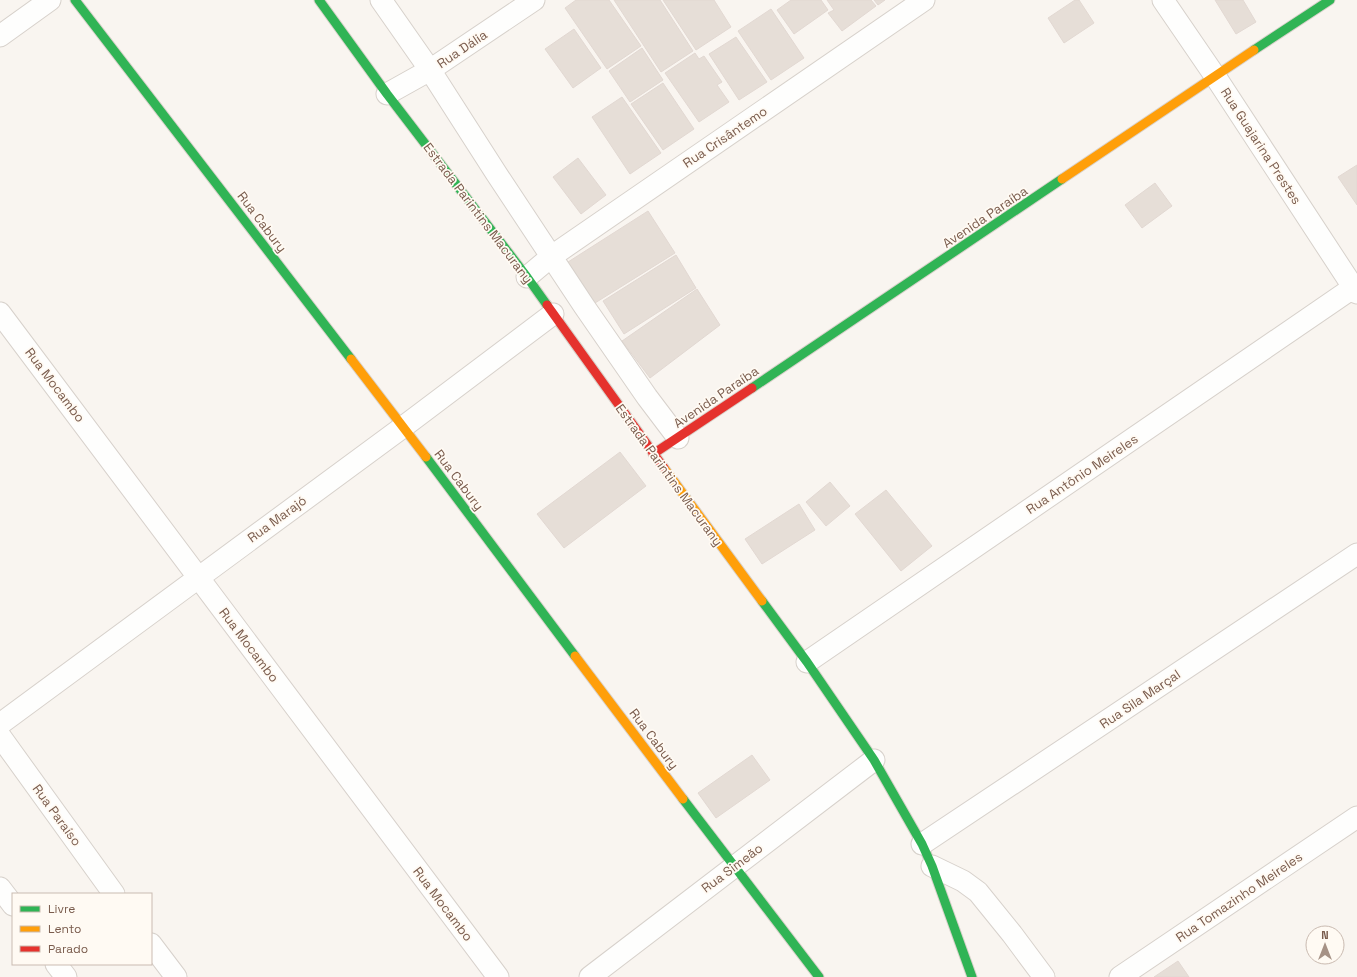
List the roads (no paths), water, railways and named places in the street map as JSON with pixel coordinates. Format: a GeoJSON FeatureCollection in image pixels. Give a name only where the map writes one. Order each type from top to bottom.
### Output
{"type":"FeatureCollection","features":[{"type":"Feature","properties":{"kind":"street"},"geometry":{"type":"LineString","coordinates":[[0,36],[50,0]]}},
{"type":"Feature","properties":{"kind":"street","name":"Rua Cabury"},"geometry":{"type":"LineString","coordinates":[[75,0],[403,427],[819,977]]}},
{"type":"Feature","properties":{"kind":"street","name":"Estrada Parintins Macurany"},"geometry":{"type":"LineString","coordinates":[[319,0],[387,94],[527,277],[653,454],[807,662],[874,760],[922,844],[932,866],[972,977]]}},
{"type":"Feature","properties":{"kind":"street"},"geometry":{"type":"LineString","coordinates":[[381,0],[430,70],[584,306],[647,398],[678,438]]}},
{"type":"Feature","properties":{"kind":"street","name":"Rua Dália"},"geometry":{"type":"LineString","coordinates":[[387,94],[430,70],[534,0]]}},
{"type":"Feature","properties":{"kind":"street","name":"Rua Crisântemo"},"geometry":{"type":"LineString","coordinates":[[527,277],[552,256],[924,0]]}},
{"type":"Feature","properties":{"kind":"street","name":"Rua Guajarina Prestes"},"geometry":{"type":"LineString","coordinates":[[1163,0],[1356,289]]}},
{"type":"Feature","properties":{"kind":"street","name":"Avenida Paraíba"},"geometry":{"type":"LineString","coordinates":[[653,454],[1330,0]]}},
{"type":"Feature","properties":{"kind":"street","name":"Rua Antônio Meireles"},"geometry":{"type":"LineString","coordinates":[[807,662],[1356,289]]}},
{"type":"Feature","properties":{"kind":"street","name":"Rua Mocambo"},"geometry":{"type":"LineString","coordinates":[[0,313],[498,977]]}},
{"type":"Feature","properties":{"kind":"street","name":"Rua Marajó"},"geometry":{"type":"LineString","coordinates":[[0,724],[403,427],[553,314]]}},
{"type":"Feature","properties":{"kind":"street","name":"Rua Sila Marçal"},"geometry":{"type":"LineString","coordinates":[[922,844],[1357,554]]}},
{"type":"Feature","properties":{"kind":"street","name":"Rua Paraíso"},"geometry":{"type":"LineString","coordinates":[[0,736],[113,893]]}},
{"type":"Feature","properties":{"kind":"street","name":"Rua Simeão"},"geometry":{"type":"LineString","coordinates":[[590,977],[874,760]]}},
{"type":"Feature","properties":{"kind":"street","name":"Rua Tomazinho Meireles"},"geometry":{"type":"LineString","coordinates":[[1120,977],[1357,817]]}},
{"type":"Feature","properties":{"kind":"street"},"geometry":{"type":"LineString","coordinates":[[932,866],[963,881],[978,892],[1044,977]]}},
{"type":"Feature","properties":{"kind":"street"},"geometry":{"type":"LineString","coordinates":[[0,888],[12,904]]}},
{"type":"Feature","properties":{"kind":"street"},"geometry":{"type":"LineString","coordinates":[[152,945],[176,977]]}},
{"type":"Feature","properties":{"kind":"street"},"geometry":{"type":"LineString","coordinates":[[57,965],[66,977]]}}]}
